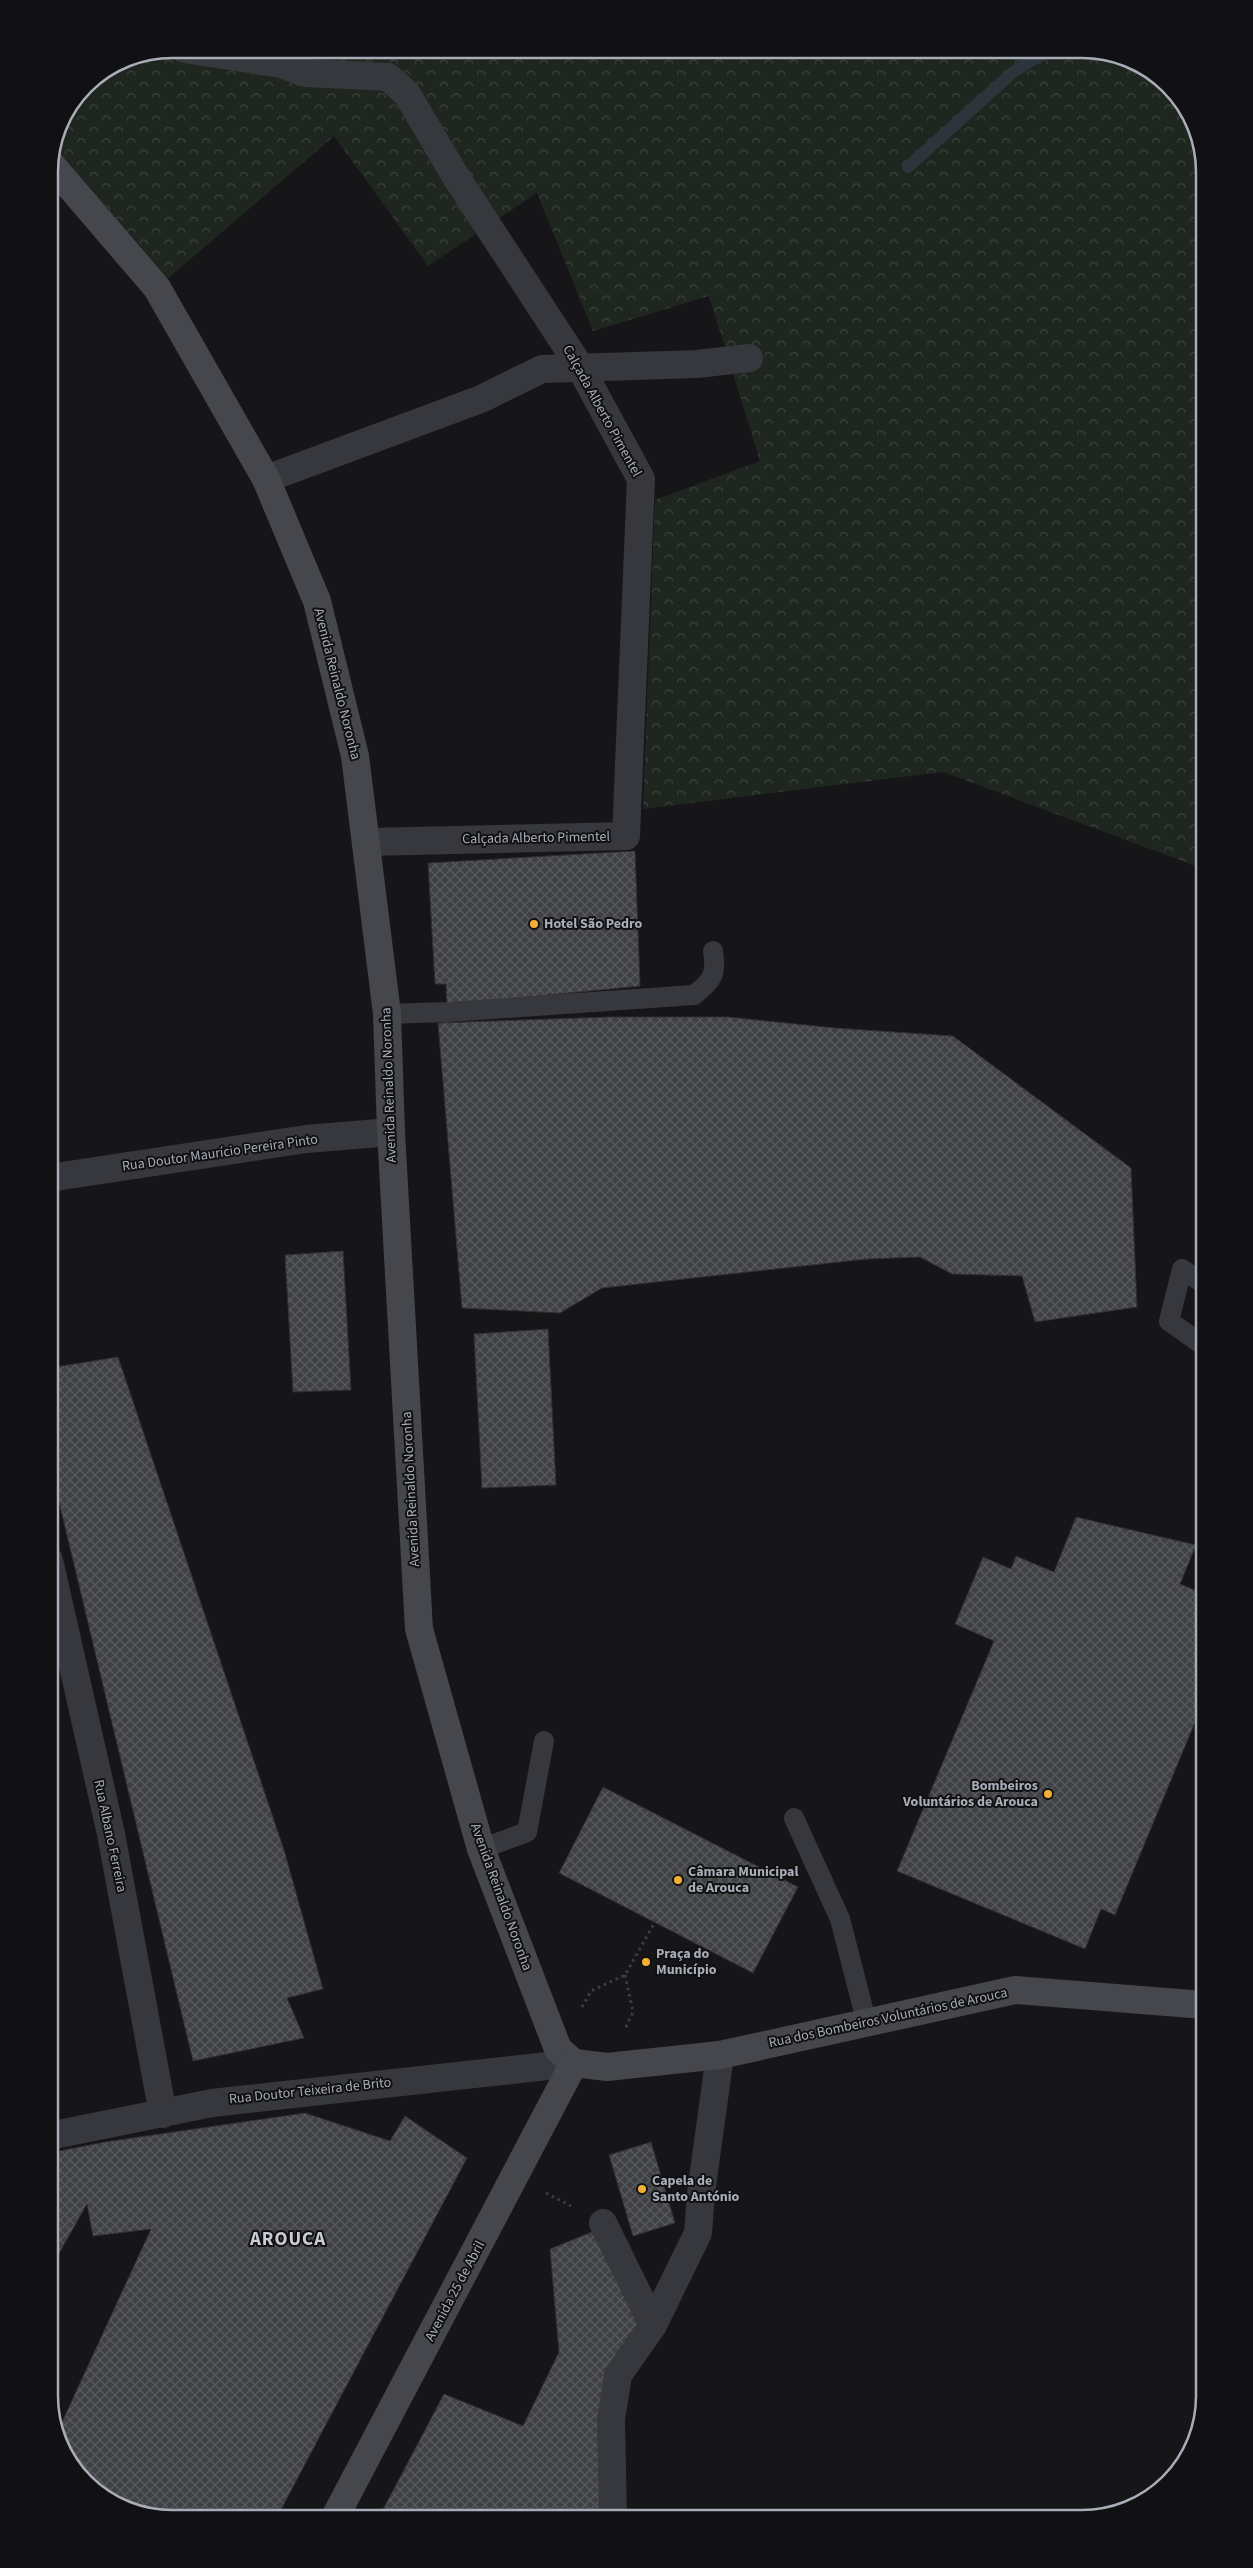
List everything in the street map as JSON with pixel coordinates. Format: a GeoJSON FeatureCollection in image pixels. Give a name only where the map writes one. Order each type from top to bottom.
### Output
{"type":"FeatureCollection","features":[{"type":"Feature","properties":{"kind":"main road","name":"Avenida Reinaldo Noronha"},"geometry":{"type":"LineString","coordinates":[[58,172],[157,288],[266,480],[316,601],[355,756],[388,1014],[391,1132],[419,1628],[481,1850],[558,2049],[574,2063]]}},
{"type":"Feature","properties":{"kind":"main road","name":"Rua dos Bombeiros Voluntários de Arouca"},"geometry":{"type":"LineString","coordinates":[[574,2063],[607,2067],[720,2055],[1015,1990],[1196,2004]]}},
{"type":"Feature","properties":{"kind":"main road","name":"Avenida 25 de Abril"},"geometry":{"type":"LineString","coordinates":[[339,2510],[574,2063]]}},
{"type":"Feature","properties":{"kind":"street","name":"Calçada Alberto Pimentel"},"geometry":{"type":"LineString","coordinates":[[242,58],[281,64],[306,73],[388,77],[407,94],[456,177],[580,368],[641,479],[626,836],[366,842]]}},
{"type":"Feature","properties":{"kind":"street"},"geometry":{"type":"LineString","coordinates":[[266,480],[481,399],[542,368],[697,364],[750,358]]}},
{"type":"Feature","properties":{"kind":"street","name":"Rua Doutor Maurício Pereira Pinto"},"geometry":{"type":"LineString","coordinates":[[58,1177],[306,1139],[391,1132]]}},
{"type":"Feature","properties":{"kind":"street","name":"Rua Albano Ferreira"},"geometry":{"type":"LineString","coordinates":[[58,1600],[111,1834],[164,2114]]}},
{"type":"Feature","properties":{"kind":"street"},"geometry":{"type":"LineString","coordinates":[[613,2510],[611,2419],[618,2375],[653,2325],[698,2234],[701,2193],[720,2055]]}},
{"type":"Feature","properties":{"kind":"street","name":"Rua Doutor Teixeira de Brito"},"geometry":{"type":"LineString","coordinates":[[58,2134],[212,2103],[574,2063]]}},
{"type":"Feature","properties":{"kind":"street"},"geometry":{"type":"LineString","coordinates":[[603,2223],[653,2325]]}},
{"type":"Feature","properties":{"kind":"lane"},"geometry":{"type":"LineString","coordinates":[[388,1014],[448,1012],[694,995],[709,983],[716,967],[713,951]]}},
{"type":"Feature","properties":{"kind":"lane"},"geometry":{"type":"LineString","coordinates":[[1196,1279],[1182,1269],[1169,1321],[1196,1340]]}},
{"type":"Feature","properties":{"kind":"lane"},"geometry":{"type":"LineString","coordinates":[[481,1850],[527,1832],[544,1741]]}},
{"type":"Feature","properties":{"kind":"lane"},"geometry":{"type":"LineString","coordinates":[[794,1818],[840,1919],[866,2024]]}},
{"type":"Feature","properties":{"kind":"path"},"geometry":{"type":"LineString","coordinates":[[591,1990],[625,1975],[655,1922]]}},
{"type":"Feature","properties":{"kind":"path"},"geometry":{"type":"LineString","coordinates":[[625,1975],[633,2012]]}},
{"type":"Feature","properties":{"kind":"path"},"geometry":{"type":"LineString","coordinates":[[515,2176],[603,2223]]}},
{"type":"Feature","properties":{"kind":"green space"},"geometry":{"type":"Polygon","coordinates":[[[156,58],[1089,58],[1125,66],[1139,73],[1162,91],[1180,114],[1187,128],[1193,149],[1196,171],[1196,866],[943,772],[643,809],[655,500],[760,461],[709,296],[593,331],[537,193],[428,266],[334,136],[157,288],[58,172],[58,156],[61,142],[69,121],[81,102],[96,86],[108,77],[121,69],[142,61],[156,58]]]}},
{"type":"Feature","properties":{"kind":"building","name":"Hotel São Pedro"},"geometry":{"type":"Polygon","coordinates":[[[635,851],[640,986],[447,1005],[446,984],[435,984],[428,863],[635,851]]]}},
{"type":"Feature","properties":{"kind":"building"},"geometry":{"type":"Polygon","coordinates":[[[608,1017],[728,1017],[835,1028],[953,1036],[1131,1168],[1137,1307],[1035,1322],[1022,1276],[952,1274],[920,1257],[867,1259],[602,1288],[560,1313],[462,1308],[438,1023],[608,1017]]]}},
{"type":"Feature","properties":{"kind":"building"},"geometry":{"type":"Polygon","coordinates":[[[343,1251],[351,1390],[293,1392],[285,1255],[343,1251]]]}},
{"type":"Feature","properties":{"kind":"building"},"geometry":{"type":"Polygon","coordinates":[[[548,1329],[556,1485],[482,1488],[474,1334],[548,1329]]]}},
{"type":"Feature","properties":{"kind":"building"},"geometry":{"type":"Polygon","coordinates":[[[118,1357],[284,1850],[323,1989],[287,1998],[304,2038],[193,2061],[58,1498],[58,1367],[118,1357]]]}},
{"type":"Feature","properties":{"kind":"building","name":"Bombeiros Voluntários de Arouca"},"geometry":{"type":"Polygon","coordinates":[[[1076,1517],[1196,1545],[1180,1584],[1196,1591],[1196,1720],[1115,1915],[1101,1909],[1085,1949],[897,1871],[994,1641],[955,1624],[983,1557],[1011,1569],[1016,1556],[1054,1572],[1076,1517]]]}},
{"type":"Feature","properties":{"kind":"building","name":"Câmara Municipal de Arouca"},"geometry":{"type":"Polygon","coordinates":[[[603,1787],[798,1887],[753,1973],[559,1873],[603,1787]]]}},
{"type":"Feature","properties":{"kind":"building"},"geometry":{"type":"Polygon","coordinates":[[[305,2113],[390,2141],[405,2116],[467,2158],[281,2510],[164,2510],[142,2507],[114,2495],[102,2487],[81,2466],[66,2440],[61,2424],[151,2229],[93,2236],[87,2204],[58,2255],[58,2151],[105,2142],[305,2113]]]}},
{"type":"Feature","properties":{"kind":"building","name":"Capela de Santo António"},"geometry":{"type":"Polygon","coordinates":[[[651,2142],[675,2223],[633,2236],[609,2155],[651,2142]]]}},
{"type":"Feature","properties":{"kind":"building"},"geometry":{"type":"Polygon","coordinates":[[[592,2232],[641,2323],[605,2510],[383,2510],[444,2394],[523,2426],[559,2352],[550,2249],[592,2232]]]}},
{"type":"Feature","properties":{"kind":"waterway"},"geometry":{"type":"LineString","coordinates":[[908,167],[1012,73],[1036,58]]}},
{"type":"Feature","properties":{"kind":"place","name":"Hotel São Pedro"},"geometry":{"type":"Point","coordinates":[534,924]}},
{"type":"Feature","properties":{"kind":"place","name":"Bombeiros Voluntários de Arouca"},"geometry":{"type":"Point","coordinates":[1048,1794]}},
{"type":"Feature","properties":{"kind":"place","name":"Câmara Municipal de Arouca"},"geometry":{"type":"Point","coordinates":[678,1880]}},
{"type":"Feature","properties":{"kind":"place","name":"Praça do Município"},"geometry":{"type":"Point","coordinates":[646,1962]}},
{"type":"Feature","properties":{"kind":"place","name":"Capela de Santo António"},"geometry":{"type":"Point","coordinates":[642,2189]}},
{"type":"Feature","properties":{"kind":"district","name":"AROUCA"},"geometry":{"type":"Point","coordinates":[288,2239]}}]}
